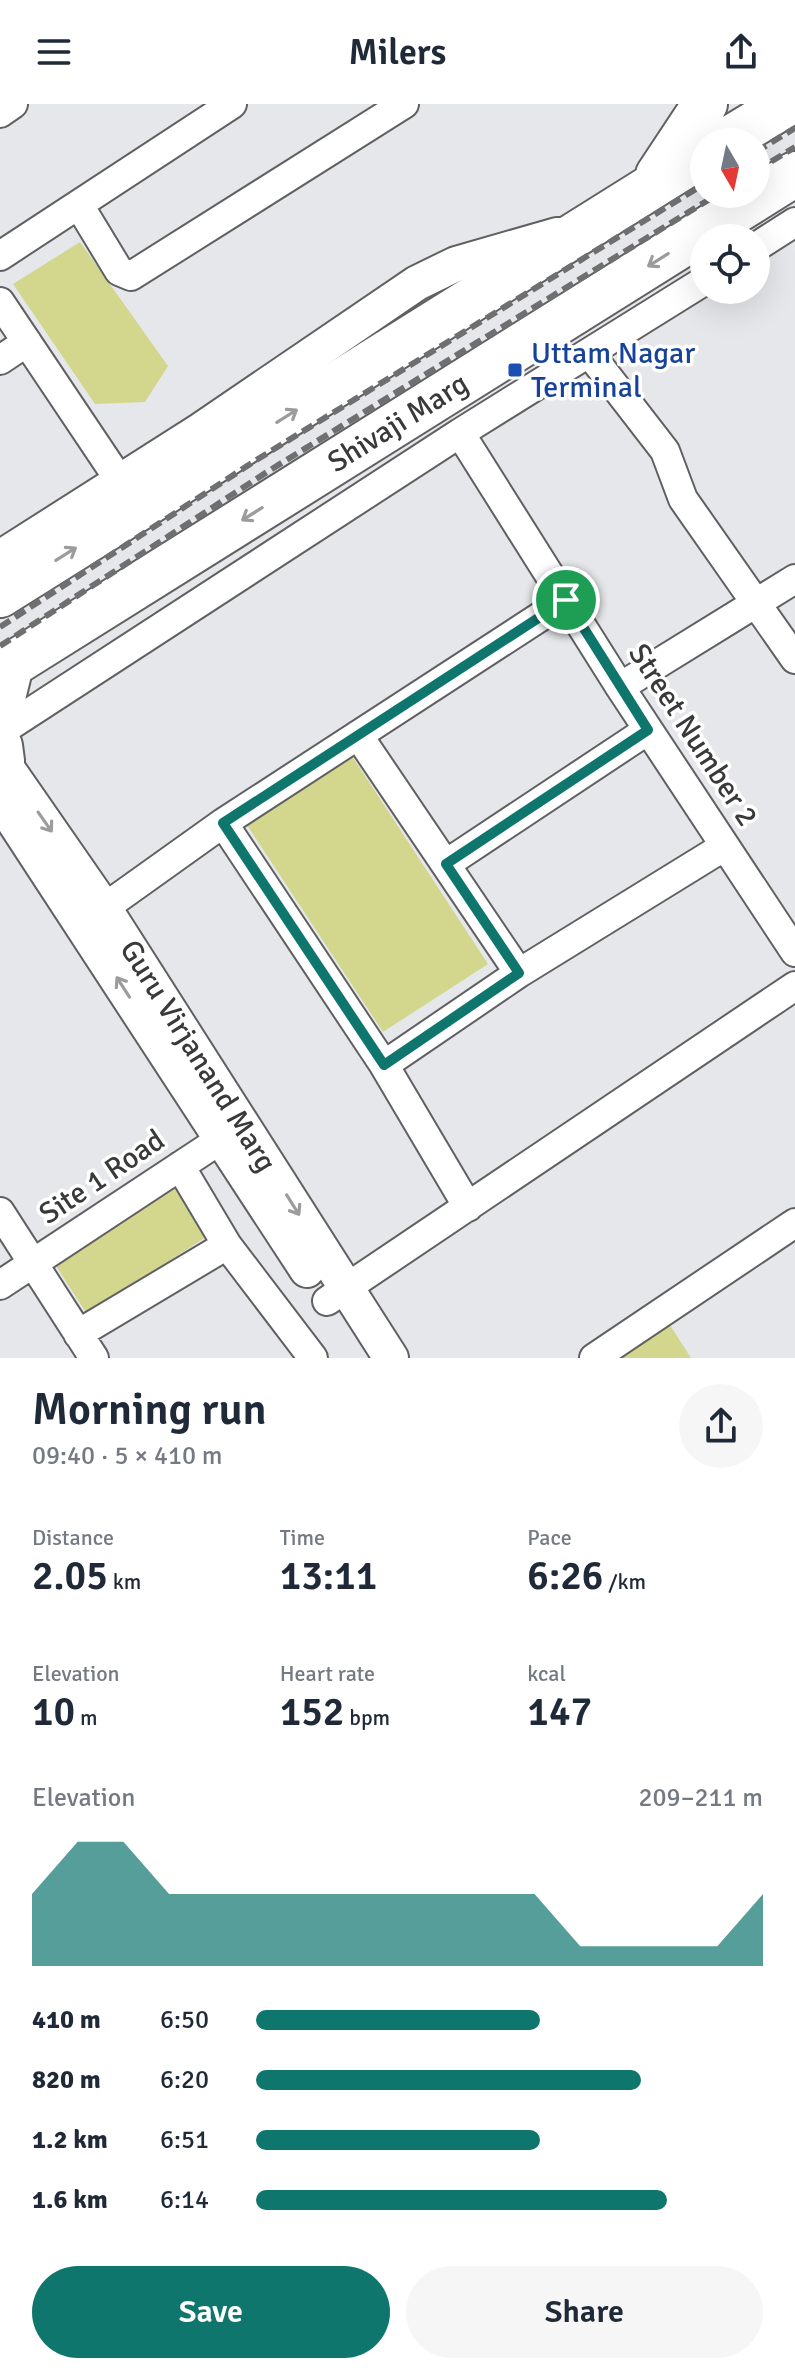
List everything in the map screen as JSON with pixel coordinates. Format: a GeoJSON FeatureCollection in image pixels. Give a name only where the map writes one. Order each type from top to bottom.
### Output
{"type":"FeatureCollection","features":[{"type":"Feature","properties":{"kind":"main road"},"geometry":{"type":"LineString","coordinates":[[650,187],[705,104]]}},
{"type":"Feature","properties":{"kind":"main road"},"geometry":{"type":"LineString","coordinates":[[747,128],[787,104]]}},
{"type":"Feature","properties":{"kind":"main road"},"geometry":{"type":"LineString","coordinates":[[0,595],[690,163]]}},
{"type":"Feature","properties":{"kind":"main road","name":"Shivaji Marg"},"geometry":{"type":"LineString","coordinates":[[6,669],[792,194]]}},
{"type":"Feature","properties":{"kind":"main road"},"geometry":{"type":"LineString","coordinates":[[0,710],[6,669]]}},
{"type":"Feature","properties":{"kind":"street"},"geometry":{"type":"LineString","coordinates":[[0,113],[13,104]]}},
{"type":"Feature","properties":{"kind":"street"},"geometry":{"type":"LineString","coordinates":[[0,256],[232,104]]}},
{"type":"Feature","properties":{"kind":"street"},"geometry":{"type":"LineString","coordinates":[[79,205],[119,271],[131,276],[404,104]]}},
{"type":"Feature","properties":{"kind":"street"},"geometry":{"type":"LineString","coordinates":[[770,226],[792,194]]}},
{"type":"Feature","properties":{"kind":"street"},"geometry":{"type":"LineString","coordinates":[[0,558],[427,278],[456,264],[594,225]]}},
{"type":"Feature","properties":{"kind":"street"},"geometry":{"type":"LineString","coordinates":[[0,759],[460,433],[690,290]]}},
{"type":"Feature","properties":{"kind":"street"},"geometry":{"type":"LineString","coordinates":[[0,302],[120,481]]}},
{"type":"Feature","properties":{"kind":"street"},"geometry":{"type":"LineString","coordinates":[[0,360],[27,342]]}},
{"type":"Feature","properties":{"kind":"street"},"geometry":{"type":"LineString","coordinates":[[590,354],[665,451],[683,499],[795,659]]}},
{"type":"Feature","properties":{"kind":"street","name":"Street Number 2"},"geometry":{"type":"LineString","coordinates":[[460,433],[620,687],[795,952]]}},
{"type":"Feature","properties":{"kind":"street"},"geometry":{"type":"LineString","coordinates":[[620,687],[795,579]]}},
{"type":"Feature","properties":{"kind":"street"},"geometry":{"type":"LineString","coordinates":[[104,908],[223,823],[566,600]]}},
{"type":"Feature","properties":{"kind":"street"},"geometry":{"type":"LineString","coordinates":[[446,864],[648,730]]}},
{"type":"Feature","properties":{"kind":"street"},"geometry":{"type":"LineString","coordinates":[[358,735],[519,973]]}},
{"type":"Feature","properties":{"kind":"street","name":"Guru Virjanand Marg"},"geometry":{"type":"LineString","coordinates":[[0,759],[104,908],[232,1132]]}},
{"type":"Feature","properties":{"kind":"street","name":"Guru Virjanand Marg"},"geometry":{"type":"LineString","coordinates":[[0,759],[232,1132],[337,1294],[391,1358]]}},
{"type":"Feature","properties":{"kind":"street"},"geometry":{"type":"LineString","coordinates":[[223,823],[384,1065],[468,1207]]}},
{"type":"Feature","properties":{"kind":"street"},"geometry":{"type":"LineString","coordinates":[[384,1065],[519,973],[725,846]]}},
{"type":"Feature","properties":{"kind":"street"},"geometry":{"type":"LineString","coordinates":[[337,1294],[795,986]]}},
{"type":"Feature","properties":{"kind":"street","name":"Site 1 Road"},"geometry":{"type":"LineString","coordinates":[[0,1285],[232,1132]]}},
{"type":"Feature","properties":{"kind":"street"},"geometry":{"type":"LineString","coordinates":[[180,1166],[227,1245],[313,1358]]}},
{"type":"Feature","properties":{"kind":"street"},"geometry":{"type":"LineString","coordinates":[[0,1212],[94,1358]]}},
{"type":"Feature","properties":{"kind":"street"},"geometry":{"type":"LineString","coordinates":[[594,1358],[795,1223]]}},
{"type":"Feature","properties":{"kind":"street"},"geometry":{"type":"LineString","coordinates":[[78,1334],[227,1245]]}},
{"type":"Feature","properties":{"kind":"street","name":"Guru Virjanand Marg"},"geometry":{"type":"LineString","coordinates":[[337,1294],[363,1358]]}},
{"type":"Feature","properties":{"kind":"green space"},"geometry":{"type":"Polygon","coordinates":[[[80,242],[168,366],[145,402],[95,404],[13,284],[80,242]]]}},
{"type":"Feature","properties":{"kind":"green space"},"geometry":{"type":"Polygon","coordinates":[[[350,753],[488,964],[383,1032],[245,822],[350,753]]]}},
{"type":"Feature","properties":{"kind":"green space"},"geometry":{"type":"Polygon","coordinates":[[[184,1179],[217,1230],[87,1314],[54,1263],[184,1179]]]}},
{"type":"Feature","properties":{"kind":"green space"},"geometry":{"type":"Polygon","coordinates":[[[670,1325],[691,1358],[618,1358],[670,1325]]]}},
{"type":"Feature","properties":{"kind":"railway"},"geometry":{"type":"LineString","coordinates":[[770,143],[795,128]]}},
{"type":"Feature","properties":{"kind":"railway"},"geometry":{"type":"LineString","coordinates":[[770,162],[795,147]]}},
{"type":"Feature","properties":{"kind":"railway"},"geometry":{"type":"LineString","coordinates":[[0,627],[258,459],[690,193]]}},
{"type":"Feature","properties":{"kind":"railway"},"geometry":{"type":"LineString","coordinates":[[0,646],[267,472],[695,208]]}},
{"type":"Feature","properties":{"kind":"place","name":"Uttam Nagar Terminal"},"geometry":{"type":"Point","coordinates":[515,370]}},
{"type":"Feature","properties":{"kind":"route"},"geometry":{"type":"LineString","coordinates":[[566,600],[648,730],[446,864],[519,973],[384,1065],[223,823],[566,600]]}}]}
